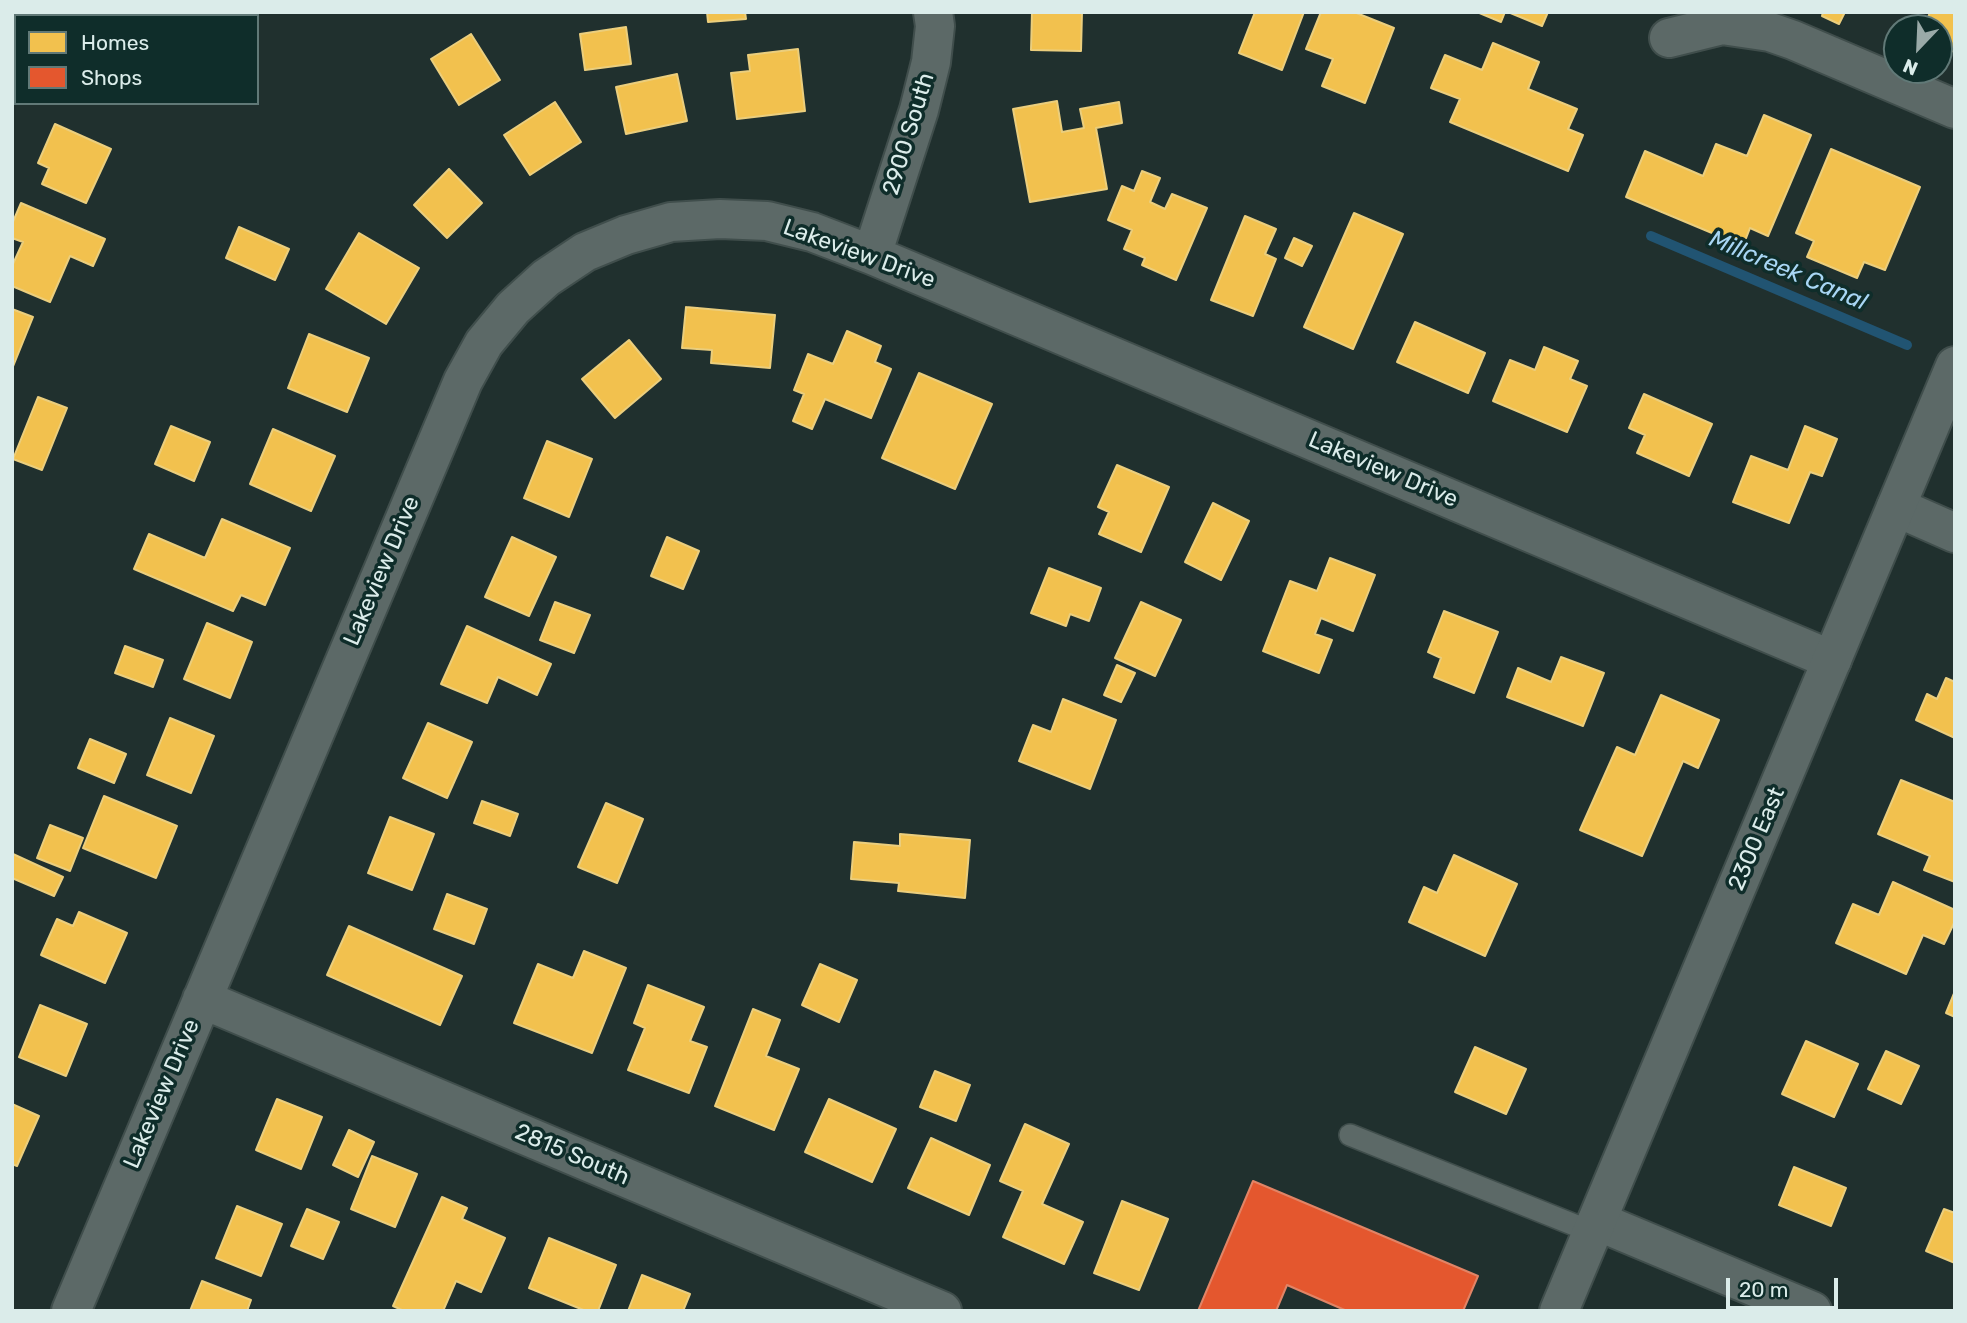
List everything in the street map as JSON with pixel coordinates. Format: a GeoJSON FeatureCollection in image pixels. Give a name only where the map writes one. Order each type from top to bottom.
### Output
{"type":"FeatureCollection","features":[{"type":"Feature","properties":{"kind":"street","name":"2900 South"},"geometry":{"type":"LineString","coordinates":[[872,254],[919,110],[931,62],[935,26],[933,12]]}},
{"type":"Feature","properties":{"kind":"street"},"geometry":{"type":"LineString","coordinates":[[1669,37],[1722,25],[1770,32],[1955,109]]}},
{"type":"Feature","properties":{"kind":"street","name":"Lakeview Drive"},"geometry":{"type":"LineString","coordinates":[[71,1311],[458,391],[484,344],[513,308],[546,278],[585,252],[626,235],[671,222],[720,219],[767,221],[812,232],[872,254],[1832,660]]}},
{"type":"Feature","properties":{"kind":"street","name":"2300 East"},"geometry":{"type":"LineString","coordinates":[[1559,1311],[1955,366]]}},
{"type":"Feature","properties":{"kind":"street"},"geometry":{"type":"LineString","coordinates":[[1896,507],[1955,533]]}},
{"type":"Feature","properties":{"kind":"street","name":"2815 South"},"geometry":{"type":"LineString","coordinates":[[202,999],[942,1311]]}},
{"type":"Feature","properties":{"kind":"street"},"geometry":{"type":"LineString","coordinates":[[1595,1226],[1812,1311]]}},
{"type":"Feature","properties":{"kind":"lane"},"geometry":{"type":"LineString","coordinates":[[1350,1135],[1595,1226]]}},
{"type":"Feature","properties":{"kind":"building: Homes"},"geometry":{"type":"Polygon","coordinates":[[[707,12],[745,12],[746,19],[708,22],[707,12]]]}},
{"type":"Feature","properties":{"kind":"building: Homes"},"geometry":{"type":"Polygon","coordinates":[[[1032,12],[1082,12],[1081,51],[1031,50],[1032,12]]]}},
{"type":"Feature","properties":{"kind":"building: Homes"},"geometry":{"type":"Polygon","coordinates":[[[1255,12],[1304,12],[1282,70],[1239,53],[1255,12]]]}},
{"type":"Feature","properties":{"kind":"building: Homes"},"geometry":{"type":"Polygon","coordinates":[[[1321,12],[1354,12],[1394,28],[1365,103],[1322,86],[1333,59],[1306,49],[1321,12]]]}},
{"type":"Feature","properties":{"kind":"building: Homes"},"geometry":{"type":"Polygon","coordinates":[[[1477,12],[1505,12],[1501,22],[1477,12]]]}},
{"type":"Feature","properties":{"kind":"building: Homes"},"geometry":{"type":"Polygon","coordinates":[[[1508,12],[1548,12],[1542,26],[1508,12]]]}},
{"type":"Feature","properties":{"kind":"building: Homes"},"geometry":{"type":"Polygon","coordinates":[[[1823,12],[1845,12],[1839,24],[1822,16],[1823,12]]]}},
{"type":"Feature","properties":{"kind":"building: Homes"},"geometry":{"type":"Polygon","coordinates":[[[1955,12],[1955,52],[1953,14],[1929,14],[1955,12]]]}},
{"type":"Feature","properties":{"kind":"building: Homes"},"geometry":{"type":"Polygon","coordinates":[[[626,27],[631,64],[585,70],[580,34],[626,27]]]}},
{"type":"Feature","properties":{"kind":"building: Homes"},"geometry":{"type":"Polygon","coordinates":[[[471,34],[500,80],[459,105],[431,59],[471,34]]]}},
{"type":"Feature","properties":{"kind":"building: Homes"},"geometry":{"type":"Polygon","coordinates":[[[1493,43],[1539,62],[1528,89],[1577,109],[1568,129],[1583,135],[1568,171],[1450,122],[1460,99],[1431,88],[1445,55],[1482,70],[1493,43]]]}},
{"type":"Feature","properties":{"kind":"building: Homes"},"geometry":{"type":"Polygon","coordinates":[[[798,49],[805,111],[737,119],[731,73],[750,71],[748,55],[798,49]]]}},
{"type":"Feature","properties":{"kind":"building: Homes"},"geometry":{"type":"Polygon","coordinates":[[[677,74],[687,121],[626,134],[616,87],[677,74]]]}},
{"type":"Feature","properties":{"kind":"building: Homes"},"geometry":{"type":"Polygon","coordinates":[[[1057,101],[1062,132],[1084,128],[1080,109],[1119,102],[1122,123],[1096,128],[1107,189],[1030,202],[1013,109],[1057,101]]]}},
{"type":"Feature","properties":{"kind":"building: Homes"},"geometry":{"type":"Polygon","coordinates":[[[555,102],[581,142],[530,175],[504,135],[555,102]]]}},
{"type":"Feature","properties":{"kind":"building: Homes"},"geometry":{"type":"Polygon","coordinates":[[[1764,115],[1811,135],[1768,236],[1750,228],[1743,246],[1626,197],[1645,151],[1703,176],[1716,144],[1747,156],[1764,115]]]}},
{"type":"Feature","properties":{"kind":"building: Homes"},"geometry":{"type":"Polygon","coordinates":[[[55,124],[111,149],[86,203],[42,184],[49,168],[38,163],[55,124]]]}},
{"type":"Feature","properties":{"kind":"building: Homes"},"geometry":{"type":"Polygon","coordinates":[[[1831,149],[1920,187],[1885,270],[1864,262],[1857,278],[1807,257],[1814,241],[1796,233],[1831,149]]]}},
{"type":"Feature","properties":{"kind":"building: Homes"},"geometry":{"type":"Polygon","coordinates":[[[449,169],[482,203],[447,238],[414,205],[449,169]]]}},
{"type":"Feature","properties":{"kind":"building: Homes"},"geometry":{"type":"Polygon","coordinates":[[[1142,171],[1160,178],[1150,202],[1165,209],[1172,194],[1207,208],[1176,280],[1142,265],[1145,258],[1124,249],[1132,230],[1108,220],[1122,186],[1134,191],[1142,171]]]}},
{"type":"Feature","properties":{"kind":"building: Homes"},"geometry":{"type":"Polygon","coordinates":[[[21,203],[105,239],[93,266],[70,256],[50,302],[12,286],[12,266],[23,242],[12,238],[12,224],[21,203]]]}},
{"type":"Feature","properties":{"kind":"building: Homes"},"geometry":{"type":"Polygon","coordinates":[[[1354,213],[1403,234],[1353,349],[1304,327],[1354,213]]]}},
{"type":"Feature","properties":{"kind":"building: Homes"},"geometry":{"type":"Polygon","coordinates":[[[1245,216],[1276,229],[1265,254],[1276,259],[1253,316],[1211,300],[1245,216]]]}},
{"type":"Feature","properties":{"kind":"building: Homes"},"geometry":{"type":"Polygon","coordinates":[[[239,227],[289,249],[275,280],[226,258],[239,227]]]}},
{"type":"Feature","properties":{"kind":"building: Homes"},"geometry":{"type":"Polygon","coordinates":[[[359,233],[419,268],[386,324],[326,289],[359,233]]]}},
{"type":"Feature","properties":{"kind":"building: Homes"},"geometry":{"type":"Polygon","coordinates":[[[1294,238],[1312,246],[1302,266],[1285,258],[1294,238]]]}},
{"type":"Feature","properties":{"kind":"building: Homes"},"geometry":{"type":"Polygon","coordinates":[[[686,307],[775,315],[770,368],[711,363],[712,350],[682,348],[686,307]]]}},
{"type":"Feature","properties":{"kind":"building: Homes"},"geometry":{"type":"Polygon","coordinates":[[[12,309],[33,317],[12,369],[12,309]]]}},
{"type":"Feature","properties":{"kind":"building: Homes"},"geometry":{"type":"Polygon","coordinates":[[[1415,322],[1485,353],[1468,393],[1397,362],[1415,322]]]}},
{"type":"Feature","properties":{"kind":"building: Homes"},"geometry":{"type":"Polygon","coordinates":[[[847,331],[881,346],[875,362],[891,369],[871,418],[825,399],[812,429],[793,421],[804,394],[794,390],[808,354],[833,364],[847,331]]]}},
{"type":"Feature","properties":{"kind":"building: Homes"},"geometry":{"type":"Polygon","coordinates":[[[309,334],[369,358],[347,412],[288,388],[309,334]]]}},
{"type":"Feature","properties":{"kind":"building: Homes"},"geometry":{"type":"Polygon","coordinates":[[[629,340],[661,379],[615,418],[582,379],[629,340]]]}},
{"type":"Feature","properties":{"kind":"building: Homes"},"geometry":{"type":"Polygon","coordinates":[[[1544,347],[1578,361],[1570,379],[1587,386],[1567,432],[1493,401],[1510,360],[1535,370],[1544,347]]]}},
{"type":"Feature","properties":{"kind":"building: Homes"},"geometry":{"type":"Polygon","coordinates":[[[919,373],[992,404],[955,489],[882,458],[919,373]]]}},
{"type":"Feature","properties":{"kind":"building: Homes"},"geometry":{"type":"Polygon","coordinates":[[[1644,394],[1712,424],[1689,476],[1637,453],[1645,435],[1629,428],[1644,394]]]}},
{"type":"Feature","properties":{"kind":"building: Homes"},"geometry":{"type":"Polygon","coordinates":[[[38,397],[67,408],[42,470],[13,459],[38,397]]]}},
{"type":"Feature","properties":{"kind":"building: Homes"},"geometry":{"type":"Polygon","coordinates":[[[171,426],[210,442],[194,481],[155,464],[171,426]]]}},
{"type":"Feature","properties":{"kind":"building: Homes"},"geometry":{"type":"Polygon","coordinates":[[[1805,426],[1837,439],[1822,476],[1810,472],[1789,523],[1733,502],[1751,456],[1788,470],[1805,426]]]}},
{"type":"Feature","properties":{"kind":"building: Homes"},"geometry":{"type":"Polygon","coordinates":[[[273,429],[335,456],[311,511],[250,484],[273,429]]]}},
{"type":"Feature","properties":{"kind":"building: Homes"},"geometry":{"type":"Polygon","coordinates":[[[547,441],[592,459],[569,517],[524,498],[547,441]]]}},
{"type":"Feature","properties":{"kind":"building: Homes"},"geometry":{"type":"Polygon","coordinates":[[[1117,465],[1169,487],[1141,552],[1099,534],[1109,512],[1098,507],[1117,465]]]}},
{"type":"Feature","properties":{"kind":"building: Homes"},"geometry":{"type":"Polygon","coordinates":[[[1213,503],[1249,521],[1221,580],[1185,562],[1213,503]]]}},
{"type":"Feature","properties":{"kind":"building: Homes"},"geometry":{"type":"Polygon","coordinates":[[[222,519],[290,548],[265,605],[241,595],[233,611],[134,569],[149,534],[205,558],[222,519]]]}},
{"type":"Feature","properties":{"kind":"building: Homes"},"geometry":{"type":"Polygon","coordinates":[[[512,537],[556,557],[529,616],[485,597],[512,537]]]}},
{"type":"Feature","properties":{"kind":"building: Homes"},"geometry":{"type":"Polygon","coordinates":[[[667,537],[699,551],[683,589],[651,576],[667,537]]]}},
{"type":"Feature","properties":{"kind":"building: Homes"},"geometry":{"type":"Polygon","coordinates":[[[1330,558],[1375,575],[1353,631],[1321,618],[1315,634],[1332,640],[1319,673],[1263,651],[1290,581],[1317,591],[1330,558]]]}},
{"type":"Feature","properties":{"kind":"building: Homes"},"geometry":{"type":"Polygon","coordinates":[[[1049,568],[1101,588],[1089,621],[1070,614],[1066,626],[1031,613],[1049,568]]]}},
{"type":"Feature","properties":{"kind":"building: Homes"},"geometry":{"type":"Polygon","coordinates":[[[555,602],[590,615],[574,653],[540,640],[555,602]]]}},
{"type":"Feature","properties":{"kind":"building: Homes"},"geometry":{"type":"Polygon","coordinates":[[[1141,602],[1181,620],[1155,676],[1115,658],[1141,602]]]}},
{"type":"Feature","properties":{"kind":"building: Homes"},"geometry":{"type":"Polygon","coordinates":[[[1444,611],[1498,632],[1474,693],[1434,677],[1441,658],[1428,652],[1444,611]]]}},
{"type":"Feature","properties":{"kind":"building: Homes"},"geometry":{"type":"Polygon","coordinates":[[[207,623],[252,642],[230,698],[184,679],[207,623]]]}},
{"type":"Feature","properties":{"kind":"building: Homes"},"geometry":{"type":"Polygon","coordinates":[[[467,626],[551,664],[537,695],[498,677],[487,703],[441,684],[467,626]]]}},
{"type":"Feature","properties":{"kind":"building: Homes"},"geometry":{"type":"Polygon","coordinates":[[[125,646],[163,660],[153,687],[115,673],[125,646]]]}},
{"type":"Feature","properties":{"kind":"building: Homes"},"geometry":{"type":"Polygon","coordinates":[[[1561,657],[1604,673],[1583,726],[1507,697],[1518,668],[1551,682],[1561,657]]]}},
{"type":"Feature","properties":{"kind":"building: Homes"},"geometry":{"type":"Polygon","coordinates":[[[1117,665],[1135,673],[1121,702],[1104,695],[1117,665]]]}},
{"type":"Feature","properties":{"kind":"building: Homes"},"geometry":{"type":"Polygon","coordinates":[[[1946,678],[1955,682],[1955,738],[1916,720],[1927,694],[1937,699],[1946,678]]]}},
{"type":"Feature","properties":{"kind":"building: Homes"},"geometry":{"type":"Polygon","coordinates":[[[1661,695],[1719,720],[1698,768],[1683,761],[1642,856],[1580,830],[1617,747],[1635,755],[1661,695]]]}},
{"type":"Feature","properties":{"kind":"building: Homes"},"geometry":{"type":"Polygon","coordinates":[[[1063,699],[1116,720],[1090,789],[1019,761],[1033,725],[1051,732],[1063,699]]]}},
{"type":"Feature","properties":{"kind":"building: Homes"},"geometry":{"type":"Polygon","coordinates":[[[170,718],[214,736],[191,793],[147,775],[170,718]]]}},
{"type":"Feature","properties":{"kind":"building: Homes"},"geometry":{"type":"Polygon","coordinates":[[[428,723],[472,742],[447,798],[403,778],[428,723]]]}},
{"type":"Feature","properties":{"kind":"building: Homes"},"geometry":{"type":"Polygon","coordinates":[[[90,739],[126,754],[114,783],[78,768],[90,739]]]}},
{"type":"Feature","properties":{"kind":"building: Homes"},"geometry":{"type":"Polygon","coordinates":[[[1901,780],[1955,802],[1955,882],[1924,870],[1930,856],[1878,834],[1901,780]]]}},
{"type":"Feature","properties":{"kind":"building: Homes"},"geometry":{"type":"Polygon","coordinates":[[[104,796],[177,826],[156,878],[83,848],[104,796]]]}},
{"type":"Feature","properties":{"kind":"building: Homes"},"geometry":{"type":"Polygon","coordinates":[[[482,801],[518,814],[510,836],[474,823],[482,801]]]}},
{"type":"Feature","properties":{"kind":"building: Homes"},"geometry":{"type":"Polygon","coordinates":[[[606,803],[643,819],[617,883],[578,867],[606,803]]]}},
{"type":"Feature","properties":{"kind":"building: Homes"},"geometry":{"type":"Polygon","coordinates":[[[390,817],[434,834],[412,890],[368,873],[390,817]]]}},
{"type":"Feature","properties":{"kind":"building: Homes"},"geometry":{"type":"Polygon","coordinates":[[[50,825],[83,838],[70,871],[37,858],[50,825]]]}},
{"type":"Feature","properties":{"kind":"building: Homes"},"geometry":{"type":"Polygon","coordinates":[[[900,834],[970,840],[965,898],[898,891],[899,883],[851,879],[854,842],[900,846],[900,834]]]}},
{"type":"Feature","properties":{"kind":"building: Homes"},"geometry":{"type":"Polygon","coordinates":[[[13,854],[63,877],[54,896],[12,878],[13,854]]]}},
{"type":"Feature","properties":{"kind":"building: Homes"},"geometry":{"type":"Polygon","coordinates":[[[1454,855],[1517,884],[1485,956],[1409,922],[1424,887],[1437,893],[1454,855]]]}},
{"type":"Feature","properties":{"kind":"building: Homes"},"geometry":{"type":"Polygon","coordinates":[[[1893,882],[1955,910],[1955,921],[1944,944],[1923,935],[1906,974],[1836,943],[1853,904],[1879,915],[1893,882]]]}},
{"type":"Feature","properties":{"kind":"building: Homes"},"geometry":{"type":"Polygon","coordinates":[[[447,894],[487,909],[474,944],[434,929],[447,894]]]}},
{"type":"Feature","properties":{"kind":"building: Homes"},"geometry":{"type":"Polygon","coordinates":[[[79,912],[127,933],[105,983],[41,955],[57,919],[73,926],[79,912]]]}},
{"type":"Feature","properties":{"kind":"building: Homes"},"geometry":{"type":"Polygon","coordinates":[[[349,926],[462,976],[440,1025],[327,975],[349,926]]]}},
{"type":"Feature","properties":{"kind":"building: Homes"},"geometry":{"type":"Polygon","coordinates":[[[584,951],[626,968],[592,1053],[514,1023],[538,964],[573,978],[584,951]]]}},
{"type":"Feature","properties":{"kind":"building: Homes"},"geometry":{"type":"Polygon","coordinates":[[[820,964],[857,980],[839,1022],[802,1005],[820,964]]]}},
{"type":"Feature","properties":{"kind":"building: Homes"},"geometry":{"type":"Polygon","coordinates":[[[648,985],[704,1007],[690,1041],[707,1047],[689,1093],[628,1070],[645,1028],[634,1023],[648,985]]]}},
{"type":"Feature","properties":{"kind":"building: Homes"},"geometry":{"type":"Polygon","coordinates":[[[1955,991],[1955,1017],[1946,1013],[1955,991]]]}},
{"type":"Feature","properties":{"kind":"building: Homes"},"geometry":{"type":"Polygon","coordinates":[[[40,1005],[87,1024],[66,1076],[19,1057],[40,1005]]]}},
{"type":"Feature","properties":{"kind":"building: Homes"},"geometry":{"type":"Polygon","coordinates":[[[753,1009],[780,1020],[766,1056],[799,1069],[774,1130],[715,1106],[753,1009]]]}},
{"type":"Feature","properties":{"kind":"building: Homes"},"geometry":{"type":"Polygon","coordinates":[[[1806,1041],[1858,1064],[1834,1117],[1782,1094],[1806,1041]]]}},
{"type":"Feature","properties":{"kind":"building: Homes"},"geometry":{"type":"Polygon","coordinates":[[[1475,1047],[1526,1069],[1506,1114],[1455,1092],[1475,1047]]]}},
{"type":"Feature","properties":{"kind":"building: Homes"},"geometry":{"type":"Polygon","coordinates":[[[1886,1051],[1919,1066],[1901,1104],[1868,1089],[1886,1051]]]}},
{"type":"Feature","properties":{"kind":"building: Homes"},"geometry":{"type":"Polygon","coordinates":[[[935,1071],[970,1085],[956,1121],[920,1107],[935,1071]]]}},
{"type":"Feature","properties":{"kind":"building: Homes"},"geometry":{"type":"Polygon","coordinates":[[[277,1099],[322,1117],[301,1169],[256,1150],[277,1099]]]}},
{"type":"Feature","properties":{"kind":"building: Homes"},"geometry":{"type":"Polygon","coordinates":[[[829,1099],[896,1129],[872,1182],[805,1152],[829,1099]]]}},
{"type":"Feature","properties":{"kind":"building: Homes"},"geometry":{"type":"Polygon","coordinates":[[[12,1104],[39,1116],[17,1166],[12,1164],[12,1104]]]}},
{"type":"Feature","properties":{"kind":"building: Homes"},"geometry":{"type":"Polygon","coordinates":[[[1025,1124],[1069,1144],[1042,1204],[1083,1222],[1064,1264],[1003,1237],[1023,1191],[1000,1181],[1025,1124]]]}},
{"type":"Feature","properties":{"kind":"building: Homes"},"geometry":{"type":"Polygon","coordinates":[[[349,1130],[374,1142],[358,1177],[333,1165],[349,1130]]]}},
{"type":"Feature","properties":{"kind":"building: Homes"},"geometry":{"type":"Polygon","coordinates":[[[931,1138],[990,1165],[969,1215],[908,1188],[931,1138]]]}},
{"type":"Feature","properties":{"kind":"building: Homes"},"geometry":{"type":"Polygon","coordinates":[[[372,1156],[417,1174],[395,1227],[351,1209],[372,1156]]]}},
{"type":"Feature","properties":{"kind":"building: Homes"},"geometry":{"type":"Polygon","coordinates":[[[1794,1167],[1846,1188],[1831,1226],[1779,1205],[1794,1167]]]}},
{"type":"Feature","properties":{"kind":"building: Homes"},"geometry":{"type":"Polygon","coordinates":[[[442,1197],[467,1208],[462,1219],[505,1238],[481,1292],[456,1281],[443,1311],[404,1311],[393,1306],[442,1197]]]}},
{"type":"Feature","properties":{"kind":"building: Homes"},"geometry":{"type":"Polygon","coordinates":[[[1122,1201],[1168,1219],[1139,1290],[1094,1273],[1122,1201]]]}},
{"type":"Feature","properties":{"kind":"building: Homes"},"geometry":{"type":"Polygon","coordinates":[[[237,1206],[282,1224],[261,1276],[216,1258],[237,1206]]]}},
{"type":"Feature","properties":{"kind":"building: Homes"},"geometry":{"type":"Polygon","coordinates":[[[307,1209],[339,1222],[323,1259],[291,1246],[307,1209]]]}},
{"type":"Feature","properties":{"kind":"building: Homes"},"geometry":{"type":"Polygon","coordinates":[[[1944,1209],[1955,1213],[1955,1263],[1926,1251],[1944,1209]]]}},
{"type":"Feature","properties":{"kind":"building: Homes"},"geometry":{"type":"Polygon","coordinates":[[[549,1238],[616,1265],[598,1311],[586,1311],[529,1288],[549,1238]]]}},
{"type":"Feature","properties":{"kind":"building: Homes"},"geometry":{"type":"Polygon","coordinates":[[[642,1275],[690,1294],[683,1311],[628,1311],[642,1275]]]}},
{"type":"Feature","properties":{"kind":"building: Homes"},"geometry":{"type":"Polygon","coordinates":[[[202,1281],[251,1300],[247,1311],[190,1311],[202,1281]]]}},
{"type":"Feature","properties":{"kind":"building: Shops"},"geometry":{"type":"Polygon","coordinates":[[[1253,1181],[1478,1276],[1463,1311],[1347,1311],[1287,1285],[1276,1311],[1198,1311],[1253,1181]]]}},
{"type":"Feature","properties":{"kind":"waterway","name":"Millcreek Canal"},"geometry":{"type":"LineString","coordinates":[[1651,236],[1907,345]]}}]}
